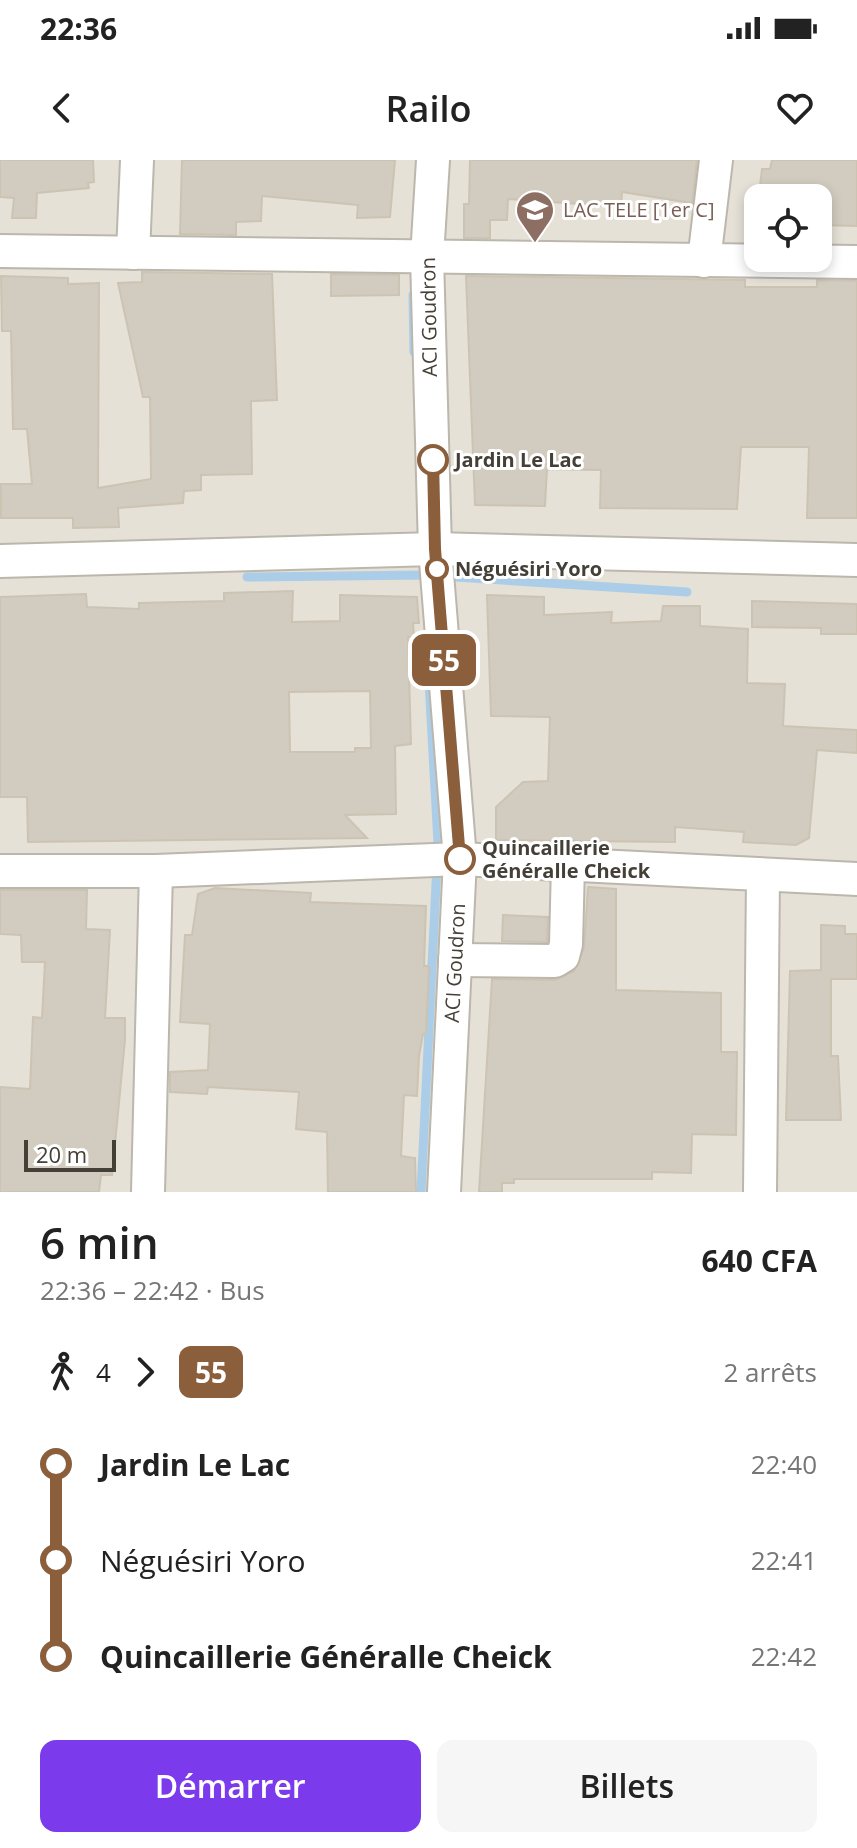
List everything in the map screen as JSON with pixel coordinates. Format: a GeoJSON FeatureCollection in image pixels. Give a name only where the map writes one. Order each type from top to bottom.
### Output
{"type":"FeatureCollection","features":[{"type":"Feature","properties":{"kind":"street"},"geometry":{"type":"LineString","coordinates":[[133,253],[137,160]]}},
{"type":"Feature","properties":{"kind":"street","name":"ACI Goudron"},"geometry":{"type":"LineString","coordinates":[[433,160],[427,257],[435,549],[460,859],[444,1192]]}},
{"type":"Feature","properties":{"kind":"street"},"geometry":{"type":"LineString","coordinates":[[704,261],[716,160]]}},
{"type":"Feature","properties":{"kind":"street"},"geometry":{"type":"LineString","coordinates":[[0,251],[857,262]]}},
{"type":"Feature","properties":{"kind":"street"},"geometry":{"type":"LineString","coordinates":[[0,561],[435,549],[857,560]]}},
{"type":"Feature","properties":{"kind":"street"},"geometry":{"type":"LineString","coordinates":[[0,871],[156,871],[460,859],[857,879]]}},
{"type":"Feature","properties":{"kind":"street"},"geometry":{"type":"LineString","coordinates":[[455,960],[555,961],[563,956],[568,865]]}},
{"type":"Feature","properties":{"kind":"street"},"geometry":{"type":"LineString","coordinates":[[148,1192],[156,871]]}},
{"type":"Feature","properties":{"kind":"street"},"geometry":{"type":"LineString","coordinates":[[760,1192],[763,875]]}},
{"type":"Feature","properties":{"kind":"shaded area"},"geometry":{"type":"Polygon","coordinates":[[[0,160],[857,160],[857,1192],[0,1192],[0,160]]]}},
{"type":"Feature","properties":{"kind":"building"},"geometry":{"type":"Polygon","coordinates":[[[0,160],[93,160],[94,182],[88,183],[89,188],[37,193],[36,218],[12,218],[14,198],[0,197],[0,160]]]}},
{"type":"Feature","properties":{"kind":"building"},"geometry":{"type":"Polygon","coordinates":[[[182,160],[395,160],[390,217],[357,218],[358,205],[262,196],[261,221],[236,222],[236,235],[180,234],[182,160]]]}},
{"type":"Feature","properties":{"kind":"building"},"geometry":{"type":"Polygon","coordinates":[[[470,160],[697,160],[692,203],[622,192],[621,207],[508,199],[507,220],[490,220],[490,238],[464,238],[464,204],[469,204],[470,160]]]}},
{"type":"Feature","properties":{"kind":"building"},"geometry":{"type":"Polygon","coordinates":[[[772,160],[857,160],[857,226],[832,225],[832,184],[760,184],[762,169],[770,169],[772,160]]]}},
{"type":"Feature","properties":{"kind":"building"},"geometry":{"type":"Polygon","coordinates":[[[142,272],[272,274],[277,400],[251,401],[252,474],[201,475],[201,490],[184,491],[183,503],[118,508],[119,527],[73,528],[73,518],[1,518],[1,484],[32,484],[27,429],[13,429],[11,331],[2,331],[1,276],[68,278],[68,284],[99,283],[98,488],[151,479],[150,397],[143,397],[118,283],[142,282],[142,272]]]}},
{"type":"Feature","properties":{"kind":"building"},"geometry":{"type":"Polygon","coordinates":[[[331,274],[399,275],[399,295],[331,296],[331,274]]]}},
{"type":"Feature","properties":{"kind":"building"},"geometry":{"type":"Polygon","coordinates":[[[466,276],[745,280],[745,287],[817,287],[817,280],[857,281],[857,518],[807,518],[809,447],[741,447],[737,509],[600,508],[601,470],[547,469],[545,506],[475,505],[466,276]]]}},
{"type":"Feature","properties":{"kind":"building"},"geometry":{"type":"Polygon","coordinates":[[[293,591],[292,622],[340,621],[340,595],[417,597],[419,623],[413,623],[414,637],[408,637],[411,744],[395,746],[396,814],[345,815],[367,838],[28,842],[27,797],[0,797],[0,597],[86,594],[87,607],[139,609],[139,603],[224,601],[224,593],[293,591]],[[370,691],[289,692],[290,752],[355,752],[355,748],[371,748],[370,691]]]}},
{"type":"Feature","properties":{"kind":"building"},"geometry":{"type":"Polygon","coordinates":[[[487,595],[544,597],[544,615],[612,612],[611,623],[661,621],[663,606],[700,606],[700,626],[748,629],[747,683],[785,684],[783,726],[857,730],[857,753],[817,750],[809,838],[796,845],[743,842],[744,832],[675,827],[675,842],[496,840],[496,807],[523,782],[548,781],[550,717],[491,716],[487,595]]]}},
{"type":"Feature","properties":{"kind":"building"},"geometry":{"type":"Polygon","coordinates":[[[752,601],[857,604],[857,634],[821,634],[821,628],[752,627],[752,601]]]}},
{"type":"Feature","properties":{"kind":"building"},"geometry":{"type":"Polygon","coordinates":[[[588,887],[616,889],[616,990],[721,993],[721,1052],[737,1052],[736,1135],[692,1134],[691,1173],[652,1172],[652,1179],[514,1179],[514,1183],[502,1183],[502,1192],[479,1192],[492,979],[555,980],[574,971],[584,948],[588,887]]]}},
{"type":"Feature","properties":{"kind":"building"},"geometry":{"type":"Polygon","coordinates":[[[215,888],[311,893],[310,902],[426,906],[424,966],[429,966],[426,1034],[423,1034],[419,1056],[417,1096],[404,1095],[401,1156],[415,1158],[416,1192],[328,1192],[327,1132],[296,1129],[299,1092],[208,1087],[207,1094],[170,1092],[170,1072],[208,1070],[210,1024],[180,1022],[185,935],[192,935],[198,894],[215,888]]]}},
{"type":"Feature","properties":{"kind":"building"},"geometry":{"type":"Polygon","coordinates":[[[0,890],[87,890],[86,929],[110,930],[105,1018],[125,1018],[125,1040],[112,1175],[101,1175],[99,1192],[0,1192],[0,1087],[30,1089],[33,1017],[42,1018],[45,962],[22,962],[21,935],[0,934],[0,890]]]}},
{"type":"Feature","properties":{"kind":"building"},"geometry":{"type":"Polygon","coordinates":[[[503,915],[548,917],[547,942],[502,941],[503,915]]]}},
{"type":"Feature","properties":{"kind":"building"},"geometry":{"type":"Polygon","coordinates":[[[821,925],[845,926],[845,934],[857,934],[857,979],[831,979],[831,1056],[838,1056],[841,1120],[786,1120],[790,971],[821,970],[821,925]]]}},
{"type":"Feature","properties":{"kind":"waterway"},"geometry":{"type":"LineString","coordinates":[[413,295],[414,352]]}},
{"type":"Feature","properties":{"kind":"waterway"},"geometry":{"type":"LineString","coordinates":[[247,577],[424,575],[687,592]]}},
{"type":"Feature","properties":{"kind":"waterway"},"geometry":{"type":"LineString","coordinates":[[421,1192],[438,843],[428,663]]}},
{"type":"Feature","properties":{"kind":"bus line","name":"55"},"geometry":{"type":"LineString","coordinates":[[433,460],[435,549],[460,859]]}},
{"type":"Feature","properties":{"kind":"place","name":"LAC TELE [1er C]"},"geometry":{"type":"Point","coordinates":[535,244]}},
{"type":"Feature","properties":{"kind":"place","name":"Jardin Le Lac"},"geometry":{"type":"Point","coordinates":[433,460]}},
{"type":"Feature","properties":{"kind":"place","name":"Néguésiri Yoro"},"geometry":{"type":"Point","coordinates":[437,569]}},
{"type":"Feature","properties":{"kind":"place","name":"Quincaillerie Généralle Cheick"},"geometry":{"type":"Point","coordinates":[460,859]}}]}
